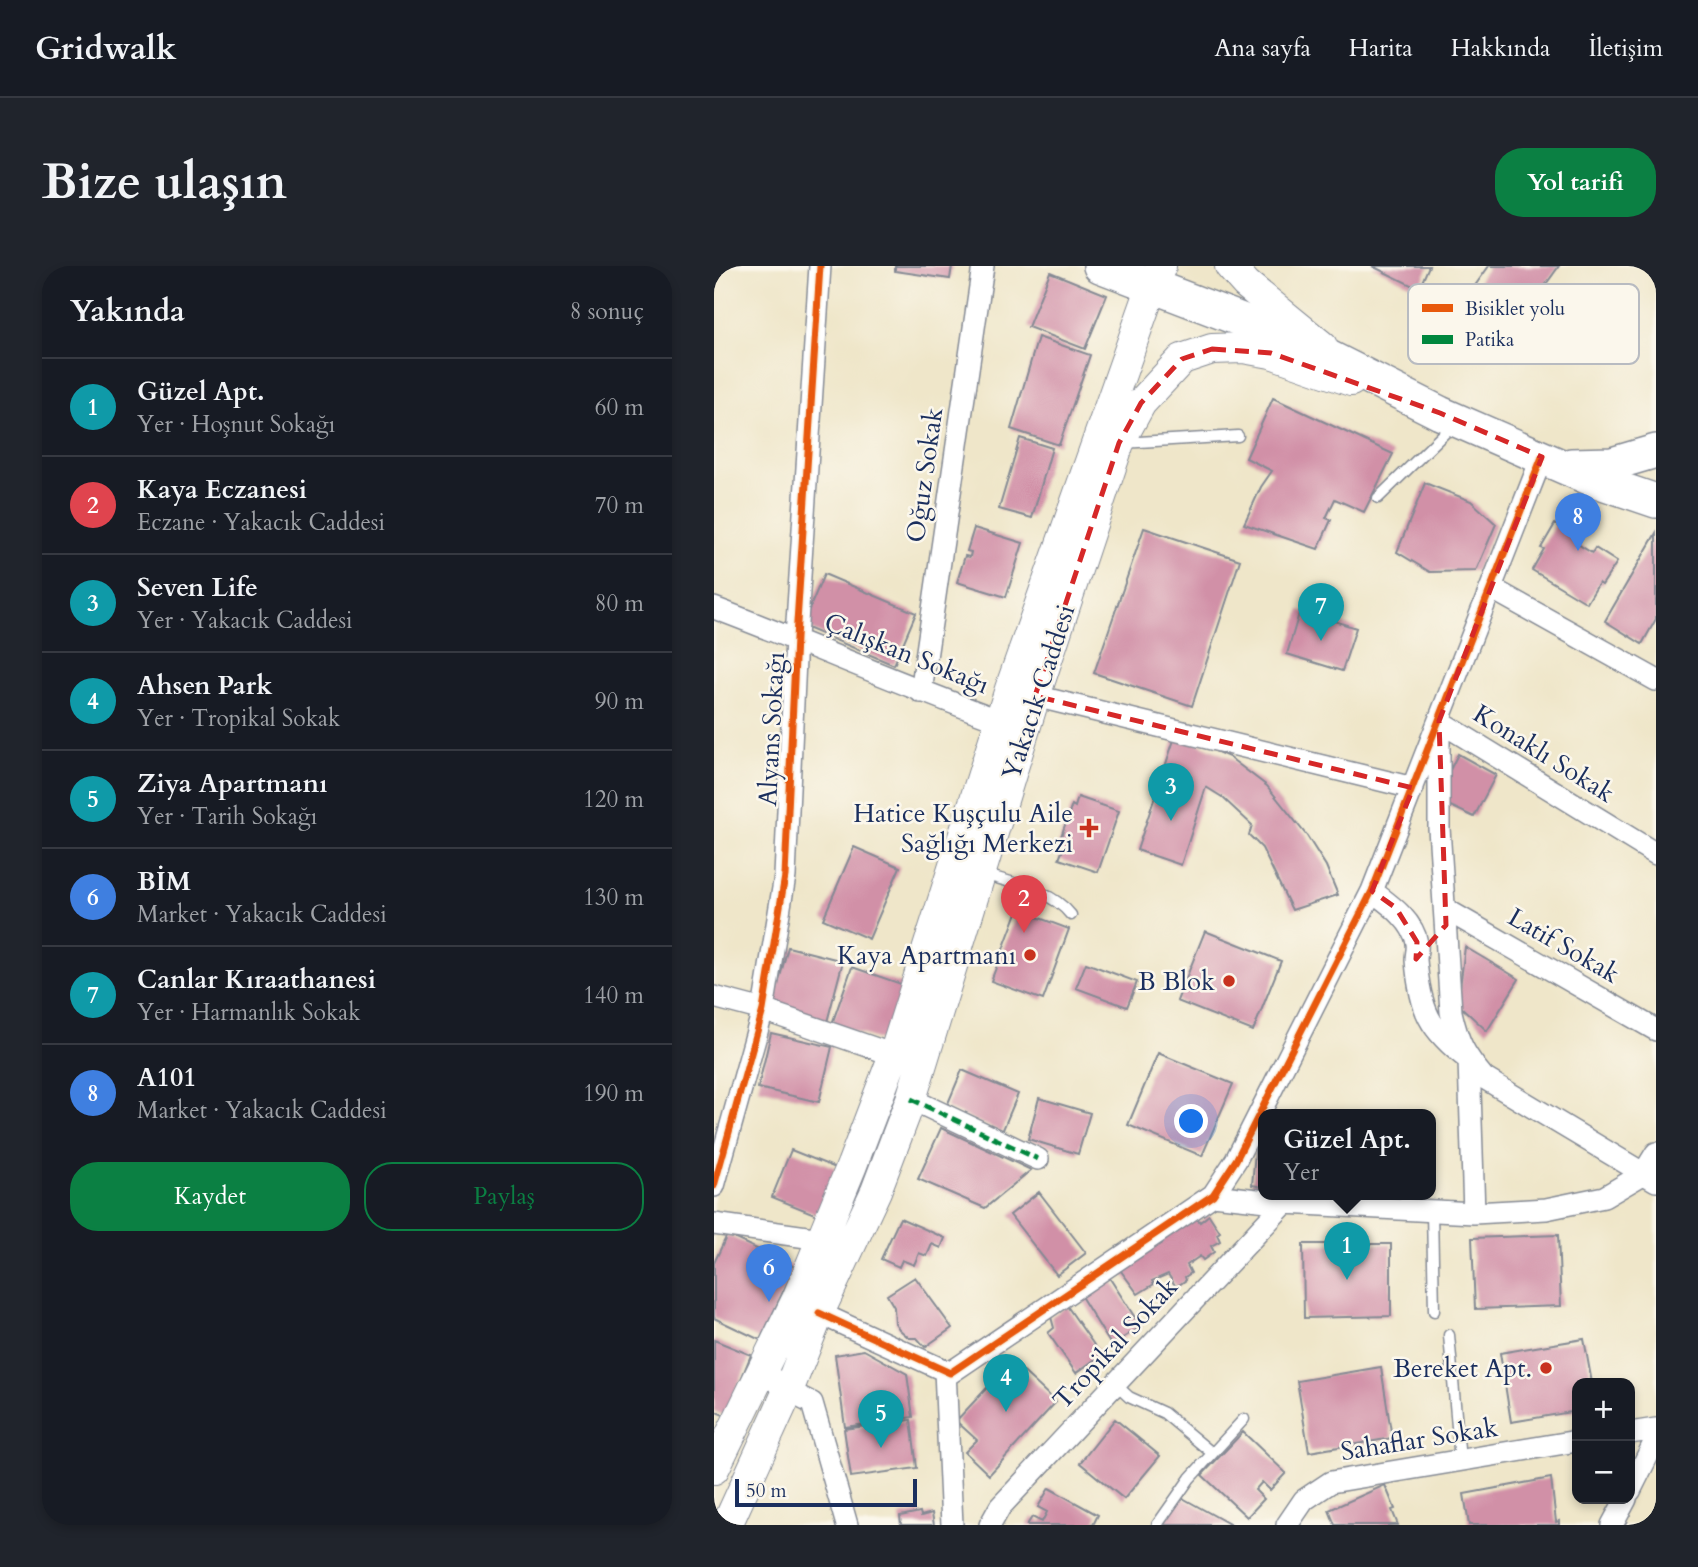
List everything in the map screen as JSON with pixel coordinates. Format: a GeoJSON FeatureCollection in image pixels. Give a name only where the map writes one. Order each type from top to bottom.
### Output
{"type":"FeatureCollection","features":[{"type":"Feature","properties":{"kind":"main road"},"geometry":{"type":"LineString","coordinates":[[1100,266],[1156,276]]}},
{"type":"Feature","properties":{"kind":"main road","name":"Yakacık Caddesi"},"geometry":{"type":"LineString","coordinates":[[1230,266],[1246,284],[1343,363]]}},
{"type":"Feature","properties":{"kind":"main road","name":"Yakacık Caddesi"},"geometry":{"type":"LineString","coordinates":[[714,1469],[797,1299],[894,1055],[1038,606],[1156,276],[1343,363],[1449,417],[1591,479],[1656,501]]}},
{"type":"Feature","properties":{"kind":"main road","name":"Yakacık Caddesi"},"geometry":{"type":"LineString","coordinates":[[727,1525],[788,1391],[819,1313],[876,1191],[911,1099],[1035,696],[1119,443],[1141,403],[1182,359],[1212,349],[1243,348],[1271,353],[1449,417]]}},
{"type":"Feature","properties":{"kind":"main road"},"geometry":{"type":"LineString","coordinates":[[1550,461],[1612,464],[1656,451]]}},
{"type":"Feature","properties":{"kind":"street","name":"Alyans Sokağı"},"geometry":{"type":"LineString","coordinates":[[714,1186],[763,1010],[785,876],[796,638],[820,266]]}},
{"type":"Feature","properties":{"kind":"street","name":"Oğuz Sokak"},"geometry":{"type":"LineString","coordinates":[[921,692],[983,266]]}},
{"type":"Feature","properties":{"kind":"street"},"geometry":{"type":"LineString","coordinates":[[1262,1109],[1372,891],[1491,588],[1550,461]]}},
{"type":"Feature","properties":{"kind":"street"},"geometry":{"type":"LineString","coordinates":[[1491,588],[1656,680]]}},
{"type":"Feature","properties":{"kind":"street","name":"Çalışkan Sokağı"},"geometry":{"type":"LineString","coordinates":[[714,608],[796,638],[921,692],[1000,721]]}},
{"type":"Feature","properties":{"kind":"street"},"geometry":{"type":"LineString","coordinates":[[1035,696],[1413,788]]}},
{"type":"Feature","properties":{"kind":"street"},"geometry":{"type":"LineString","coordinates":[[1439,721],[1439,828],[1451,1012],[1458,1041],[1484,1078],[1649,1178]]}},
{"type":"Feature","properties":{"kind":"street","name":"Konaklı Sokak"},"geometry":{"type":"LineString","coordinates":[[1439,721],[1656,854]]}},
{"type":"Feature","properties":{"kind":"street"},"geometry":{"type":"LineString","coordinates":[[1372,891],[1396,908],[1417,942],[1416,959],[1424,1005],[1432,1026],[1445,1042],[1469,1060]]}},
{"type":"Feature","properties":{"kind":"street"},"geometry":{"type":"LineString","coordinates":[[1416,959],[1445,917]]}},
{"type":"Feature","properties":{"kind":"street","name":"Latif Sokak"},"geometry":{"type":"LineString","coordinates":[[1445,917],[1656,1030]]}},
{"type":"Feature","properties":{"kind":"street"},"geometry":{"type":"LineString","coordinates":[[714,997],[763,1010],[894,1055]]}},
{"type":"Feature","properties":{"kind":"street"},"geometry":{"type":"LineString","coordinates":[[1469,1060],[1474,1213]]}},
{"type":"Feature","properties":{"kind":"street"},"geometry":{"type":"LineString","coordinates":[[911,1099],[1038,1158]]}},
{"type":"Feature","properties":{"kind":"street"},"geometry":{"type":"LineString","coordinates":[[819,1313],[950,1373],[1213,1195],[1236,1160],[1258,1116]]}},
{"type":"Feature","properties":{"kind":"street"},"geometry":{"type":"LineString","coordinates":[[1649,1178],[1656,1153]]}},
{"type":"Feature","properties":{"kind":"street"},"geometry":{"type":"LineString","coordinates":[[1259,1200],[1474,1213],[1546,1209],[1604,1198],[1649,1178]]}},
{"type":"Feature","properties":{"kind":"street"},"geometry":{"type":"LineString","coordinates":[[1213,1195],[1258,1200]]}},
{"type":"Feature","properties":{"kind":"street","name":"Tropikal Sokak"},"geometry":{"type":"LineString","coordinates":[[990,1525],[1000,1507],[1286,1203]]}},
{"type":"Feature","properties":{"kind":"street"},"geometry":{"type":"LineString","coordinates":[[714,1224],[821,1239]]}},
{"type":"Feature","properties":{"kind":"street"},"geometry":{"type":"LineString","coordinates":[[762,1370],[788,1391],[812,1403],[847,1525]]}},
{"type":"Feature","properties":{"kind":"street"},"geometry":{"type":"LineString","coordinates":[[944,1370],[952,1525]]}},
{"type":"Feature","properties":{"kind":"street"},"geometry":{"type":"LineString","coordinates":[[1635,1432],[1656,1429]]}},
{"type":"Feature","properties":{"kind":"street"},"geometry":{"type":"LineString","coordinates":[[1635,1481],[1656,1438]]}},
{"type":"Feature","properties":{"kind":"street","name":"Sahaflar Sokak"},"geometry":{"type":"LineString","coordinates":[[1287,1525],[1304,1500],[1331,1482],[1572,1442]]}},
{"type":"Feature","properties":{"kind":"street"},"geometry":{"type":"LineString","coordinates":[[1612,1525],[1623,1504]]}},
{"type":"Feature","properties":{"kind":"lane"},"geometry":{"type":"LineString","coordinates":[[1378,498],[1449,417]]}},
{"type":"Feature","properties":{"kind":"lane"},"geometry":{"type":"LineString","coordinates":[[1119,443],[1238,436]]}},
{"type":"Feature","properties":{"kind":"lane"},"geometry":{"type":"LineString","coordinates":[[981,873],[1030,889],[1061,905],[1071,915]]}},
{"type":"Feature","properties":{"kind":"lane"},"geometry":{"type":"LineString","coordinates":[[1432,1211],[1434,1311]]}},
{"type":"Feature","properties":{"kind":"lane"},"geometry":{"type":"LineString","coordinates":[[1448,1335],[1460,1461]]}},
{"type":"Feature","properties":{"kind":"lane"},"geometry":{"type":"LineString","coordinates":[[1115,1384],[1129,1397],[1164,1413],[1212,1453]]}},
{"type":"Feature","properties":{"kind":"lane"},"geometry":{"type":"LineString","coordinates":[[1157,1525],[1190,1478],[1244,1419]]}},
{"type":"Feature","properties":{"kind":"highlighted area"},"geometry":{"type":"Polygon","coordinates":[[[1212,349],[1271,353],[1440,413],[1542,457],[1439,721],[1446,925],[1416,959],[1417,942],[1396,908],[1372,891],[1413,788],[1035,696],[1119,443],[1141,403],[1182,359],[1212,349]]]}},
{"type":"Feature","properties":{"kind":"building"},"geometry":{"type":"Polygon","coordinates":[[[895,266],[952,266],[950,279],[895,271],[895,266]]]}},
{"type":"Feature","properties":{"kind":"building"},"geometry":{"type":"Polygon","coordinates":[[[1372,266],[1429,266],[1421,284],[1409,284],[1372,266]]]}},
{"type":"Feature","properties":{"kind":"building"},"geometry":{"type":"Polygon","coordinates":[[[1489,266],[1559,266],[1546,284],[1476,284],[1489,266]]]}},
{"type":"Feature","properties":{"kind":"building"},"geometry":{"type":"Polygon","coordinates":[[[1050,272],[1107,295],[1085,349],[1028,327],[1050,272]]]}},
{"type":"Feature","properties":{"kind":"building"},"geometry":{"type":"Polygon","coordinates":[[[1038,337],[1090,355],[1059,445],[1011,429],[1038,337]]]}},
{"type":"Feature","properties":{"kind":"building"},"geometry":{"type":"Polygon","coordinates":[[[1273,398],[1393,454],[1364,512],[1335,499],[1326,518],[1331,520],[1318,549],[1244,524],[1261,487],[1272,471],[1246,458],[1273,398]]]}},
{"type":"Feature","properties":{"kind":"building"},"geometry":{"type":"Polygon","coordinates":[[[1020,438],[1052,448],[1032,518],[999,509],[1020,438]]]}},
{"type":"Feature","properties":{"kind":"building"},"geometry":{"type":"Polygon","coordinates":[[[1425,483],[1471,501],[1496,524],[1476,571],[1430,572],[1397,552],[1425,483]]]}},
{"type":"Feature","properties":{"kind":"building"},"geometry":{"type":"Polygon","coordinates":[[[1555,524],[1579,539],[1576,543],[1592,553],[1595,548],[1617,562],[1602,585],[1599,583],[1587,603],[1532,570],[1555,524]]]}},
{"type":"Feature","properties":{"kind":"building"},"geometry":{"type":"Polygon","coordinates":[[[974,528],[1023,543],[1006,597],[957,582],[965,556],[970,557],[971,552],[967,551],[974,528]]]}},
{"type":"Feature","properties":{"kind":"building"},"geometry":{"type":"Polygon","coordinates":[[[1144,528],[1240,560],[1192,706],[1094,673],[1144,528]]]}},
{"type":"Feature","properties":{"kind":"building"},"geometry":{"type":"Polygon","coordinates":[[[1656,533],[1656,619],[1642,644],[1605,621],[1656,533]]]}},
{"type":"Feature","properties":{"kind":"building"},"geometry":{"type":"Polygon","coordinates":[[[824,574],[916,613],[894,665],[802,626],[824,574]]]}},
{"type":"Feature","properties":{"kind":"building"},"geometry":{"type":"Polygon","coordinates":[[[1300,610],[1356,628],[1342,671],[1287,654],[1300,610]]]}},
{"type":"Feature","properties":{"kind":"building"},"geometry":{"type":"Polygon","coordinates":[[[1176,734],[1229,757],[1267,786],[1307,836],[1326,866],[1338,895],[1292,910],[1262,848],[1249,835],[1252,825],[1222,797],[1206,787],[1181,865],[1137,850],[1176,734]]]}},
{"type":"Feature","properties":{"kind":"building"},"geometry":{"type":"Polygon","coordinates":[[[1458,754],[1496,775],[1474,817],[1446,804],[1448,774],[1458,754]]]}},
{"type":"Feature","properties":{"kind":"building","name":"Hatice Kuşçulu Aile Sağlığı Merkezi"},"geometry":{"type":"Polygon","coordinates":[[[1078,797],[1119,811],[1098,872],[1059,859],[1064,847],[1058,845],[1072,805],[1075,807],[1078,797]]]}},
{"type":"Feature","properties":{"kind":"building"},"geometry":{"type":"Polygon","coordinates":[[[854,847],[900,867],[869,939],[823,919],[854,847]]]}},
{"type":"Feature","properties":{"kind":"building","name":"Kaya Apartmanı"},"geometry":{"type":"Polygon","coordinates":[[[1018,910],[1069,929],[1043,1000],[991,981],[1018,910]]]}},
{"type":"Feature","properties":{"kind":"building","name":"B Blok"},"geometry":{"type":"Polygon","coordinates":[[[1205,931],[1281,961],[1253,1031],[1177,1001],[1205,931]]]}},
{"type":"Feature","properties":{"kind":"building"},"geometry":{"type":"Polygon","coordinates":[[[788,947],[843,961],[827,1022],[772,1007],[788,947]]]}},
{"type":"Feature","properties":{"kind":"building"},"geometry":{"type":"Polygon","coordinates":[[[1465,947],[1519,979],[1487,1031],[1458,1004],[1465,947]]]}},
{"type":"Feature","properties":{"kind":"building"},"geometry":{"type":"Polygon","coordinates":[[[1086,963],[1137,982],[1127,1007],[1076,988],[1086,963]]]}},
{"type":"Feature","properties":{"kind":"building"},"geometry":{"type":"Polygon","coordinates":[[[852,967],[907,986],[887,1043],[832,1024],[852,967]]]}},
{"type":"Feature","properties":{"kind":"building"},"geometry":{"type":"Polygon","coordinates":[[[771,1033],[832,1047],[819,1102],[758,1088],[771,1033]]]}},
{"type":"Feature","properties":{"kind":"building"},"geometry":{"type":"Polygon","coordinates":[[[1158,1053],[1233,1084],[1202,1156],[1128,1125],[1158,1053]]]}},
{"type":"Feature","properties":{"kind":"building"},"geometry":{"type":"Polygon","coordinates":[[[962,1070],[1018,1094],[1002,1132],[946,1108],[962,1070]]]}},
{"type":"Feature","properties":{"kind":"building"},"geometry":{"type":"Polygon","coordinates":[[[1039,1098],[1090,1113],[1078,1154],[1028,1139],[1039,1098]]]}},
{"type":"Feature","properties":{"kind":"building"},"geometry":{"type":"Polygon","coordinates":[[[941,1128],[1031,1170],[985,1208],[918,1179],[941,1128]]]}},
{"type":"Feature","properties":{"kind":"building"},"geometry":{"type":"Polygon","coordinates":[[[1256,1142],[1258,1186],[1252,1185],[1256,1142]]]}},
{"type":"Feature","properties":{"kind":"building"},"geometry":{"type":"Polygon","coordinates":[[[791,1150],[836,1168],[817,1215],[772,1197],[791,1150]]]}},
{"type":"Feature","properties":{"kind":"building"},"geometry":{"type":"Polygon","coordinates":[[[1039,1192],[1086,1253],[1057,1275],[1010,1215],[1039,1192]]]}},
{"type":"Feature","properties":{"kind":"building"},"geometry":{"type":"Polygon","coordinates":[[[1209,1215],[1220,1232],[1217,1234],[1220,1241],[1211,1246],[1214,1252],[1203,1260],[1200,1256],[1187,1265],[1191,1273],[1176,1287],[1168,1274],[1152,1281],[1154,1284],[1138,1294],[1118,1267],[1195,1216],[1200,1222],[1209,1215]]]}},
{"type":"Feature","properties":{"kind":"building"},"geometry":{"type":"Polygon","coordinates":[[[900,1218],[945,1238],[941,1248],[932,1244],[927,1256],[919,1253],[914,1265],[902,1260],[899,1267],[881,1259],[900,1218]]]}},
{"type":"Feature","properties":{"kind":"building"},"geometry":{"type":"Polygon","coordinates":[[[727,1235],[795,1267],[760,1340],[714,1318],[714,1263],[727,1235]]]}},
{"type":"Feature","properties":{"kind":"building"},"geometry":{"type":"Polygon","coordinates":[[[1558,1235],[1561,1306],[1475,1309],[1472,1238],[1558,1235]]]}},
{"type":"Feature","properties":{"kind":"building"},"geometry":{"type":"Polygon","coordinates":[[[1303,1244],[1391,1244],[1391,1316],[1304,1318],[1303,1244]]]}},
{"type":"Feature","properties":{"kind":"building"},"geometry":{"type":"Polygon","coordinates":[[[1107,1274],[1141,1327],[1111,1345],[1079,1293],[1107,1274]]]}},
{"type":"Feature","properties":{"kind":"building"},"geometry":{"type":"Polygon","coordinates":[[[915,1277],[952,1328],[925,1347],[917,1338],[909,1338],[899,1329],[895,1323],[894,1307],[887,1295],[915,1277]]]}},
{"type":"Feature","properties":{"kind":"building"},"geometry":{"type":"Polygon","coordinates":[[[1067,1306],[1101,1355],[1076,1373],[1048,1333],[1054,1328],[1051,1317],[1067,1306]]]}},
{"type":"Feature","properties":{"kind":"building","name":"Bereket Apt."},"geometry":{"type":"Polygon","coordinates":[[[1584,1339],[1591,1378],[1572,1378],[1572,1412],[1511,1422],[1500,1353],[1584,1339]]]}},
{"type":"Feature","properties":{"kind":"building"},"geometry":{"type":"Polygon","coordinates":[[[714,1340],[751,1355],[726,1416],[714,1411],[714,1340]]]}},
{"type":"Feature","properties":{"kind":"building"},"geometry":{"type":"Polygon","coordinates":[[[864,1350],[907,1374],[913,1417],[845,1427],[835,1355],[864,1350]]]}},
{"type":"Feature","properties":{"kind":"building"},"geometry":{"type":"Polygon","coordinates":[[[1012,1361],[1056,1402],[989,1475],[965,1452],[977,1440],[956,1421],[1012,1361]]]}},
{"type":"Feature","properties":{"kind":"building"},"geometry":{"type":"Polygon","coordinates":[[[1381,1367],[1392,1438],[1309,1452],[1297,1381],[1381,1367]]]}},
{"type":"Feature","properties":{"kind":"building"},"geometry":{"type":"Polygon","coordinates":[[[1115,1419],[1160,1456],[1124,1499],[1080,1463],[1115,1419]]]}},
{"type":"Feature","properties":{"kind":"building"},"geometry":{"type":"Polygon","coordinates":[[[911,1420],[917,1468],[851,1477],[844,1429],[911,1420]]]}},
{"type":"Feature","properties":{"kind":"building"},"geometry":{"type":"Polygon","coordinates":[[[1243,1432],[1286,1473],[1270,1490],[1262,1482],[1255,1490],[1264,1499],[1247,1517],[1202,1475],[1243,1432]]]}},
{"type":"Feature","properties":{"kind":"building"},"geometry":{"type":"Polygon","coordinates":[[[1551,1478],[1556,1522],[1559,1521],[1559,1525],[1469,1525],[1464,1494],[1551,1478]]]}},
{"type":"Feature","properties":{"kind":"building"},"geometry":{"type":"Polygon","coordinates":[[[1385,1485],[1398,1525],[1335,1525],[1329,1510],[1385,1485]]]}},
{"type":"Feature","properties":{"kind":"building"},"geometry":{"type":"Polygon","coordinates":[[[1049,1488],[1098,1515],[1093,1525],[1027,1525],[1032,1517],[1042,1522],[1047,1512],[1038,1507],[1049,1488]]]}},
{"type":"Feature","properties":{"kind":"building"},"geometry":{"type":"Polygon","coordinates":[[[1179,1496],[1231,1525],[1163,1525],[1179,1496]]]}},
{"type":"Feature","properties":{"kind":"building"},"geometry":{"type":"Polygon","coordinates":[[[920,1512],[921,1516],[932,1513],[934,1525],[901,1525],[900,1516],[920,1512]]]}},
{"type":"Feature","properties":{"kind":"marked path"},"geometry":{"type":"LineString","coordinates":[[911,1099],[1038,1159]]}},
{"type":"Feature","properties":{"kind":"cycle path"},"geometry":{"type":"LineString","coordinates":[[714,1186],[763,1010],[785,876],[796,638],[820,266]]}},
{"type":"Feature","properties":{"kind":"cycle path"},"geometry":{"type":"LineString","coordinates":[[1262,1109],[1372,891],[1542,457]]}},
{"type":"Feature","properties":{"kind":"cycle path"},"geometry":{"type":"LineString","coordinates":[[819,1313],[950,1373],[1213,1195],[1236,1160],[1258,1116]]}},
{"type":"Feature","properties":{"kind":"place","name":"A101"},"geometry":{"type":"Point","coordinates":[1578,551]}},
{"type":"Feature","properties":{"kind":"place","name":"Canlar Kıraathanesi"},"geometry":{"type":"Point","coordinates":[1321,641]}},
{"type":"Feature","properties":{"kind":"place","name":"Seven Life"},"geometry":{"type":"Point","coordinates":[1171,821]}},
{"type":"Feature","properties":{"kind":"place","name":"Hatice Kuşçulu Aile Sağlığı Merkezi"},"geometry":{"type":"Point","coordinates":[1089,828]}},
{"type":"Feature","properties":{"kind":"place","name":"Kaya Eczanesi"},"geometry":{"type":"Point","coordinates":[1024,933]}},
{"type":"Feature","properties":{"kind":"place","name":"Kaya Apartmanı"},"geometry":{"type":"Point","coordinates":[1030,955]}},
{"type":"Feature","properties":{"kind":"place","name":"B Blok"},"geometry":{"type":"Point","coordinates":[1229,981]}},
{"type":"Feature","properties":{"kind":"place","name":"Güzel Apt."},"geometry":{"type":"Point","coordinates":[1347,1280]}},
{"type":"Feature","properties":{"kind":"place","name":"BİM"},"geometry":{"type":"Point","coordinates":[769,1302]}},
{"type":"Feature","properties":{"kind":"place","name":"Bereket Apt."},"geometry":{"type":"Point","coordinates":[1546,1368]}},
{"type":"Feature","properties":{"kind":"place","name":"Ahsen Park"},"geometry":{"type":"Point","coordinates":[1006,1412]}},
{"type":"Feature","properties":{"kind":"place","name":"Ziya Apartmanı"},"geometry":{"type":"Point","coordinates":[881,1448]}}]}
